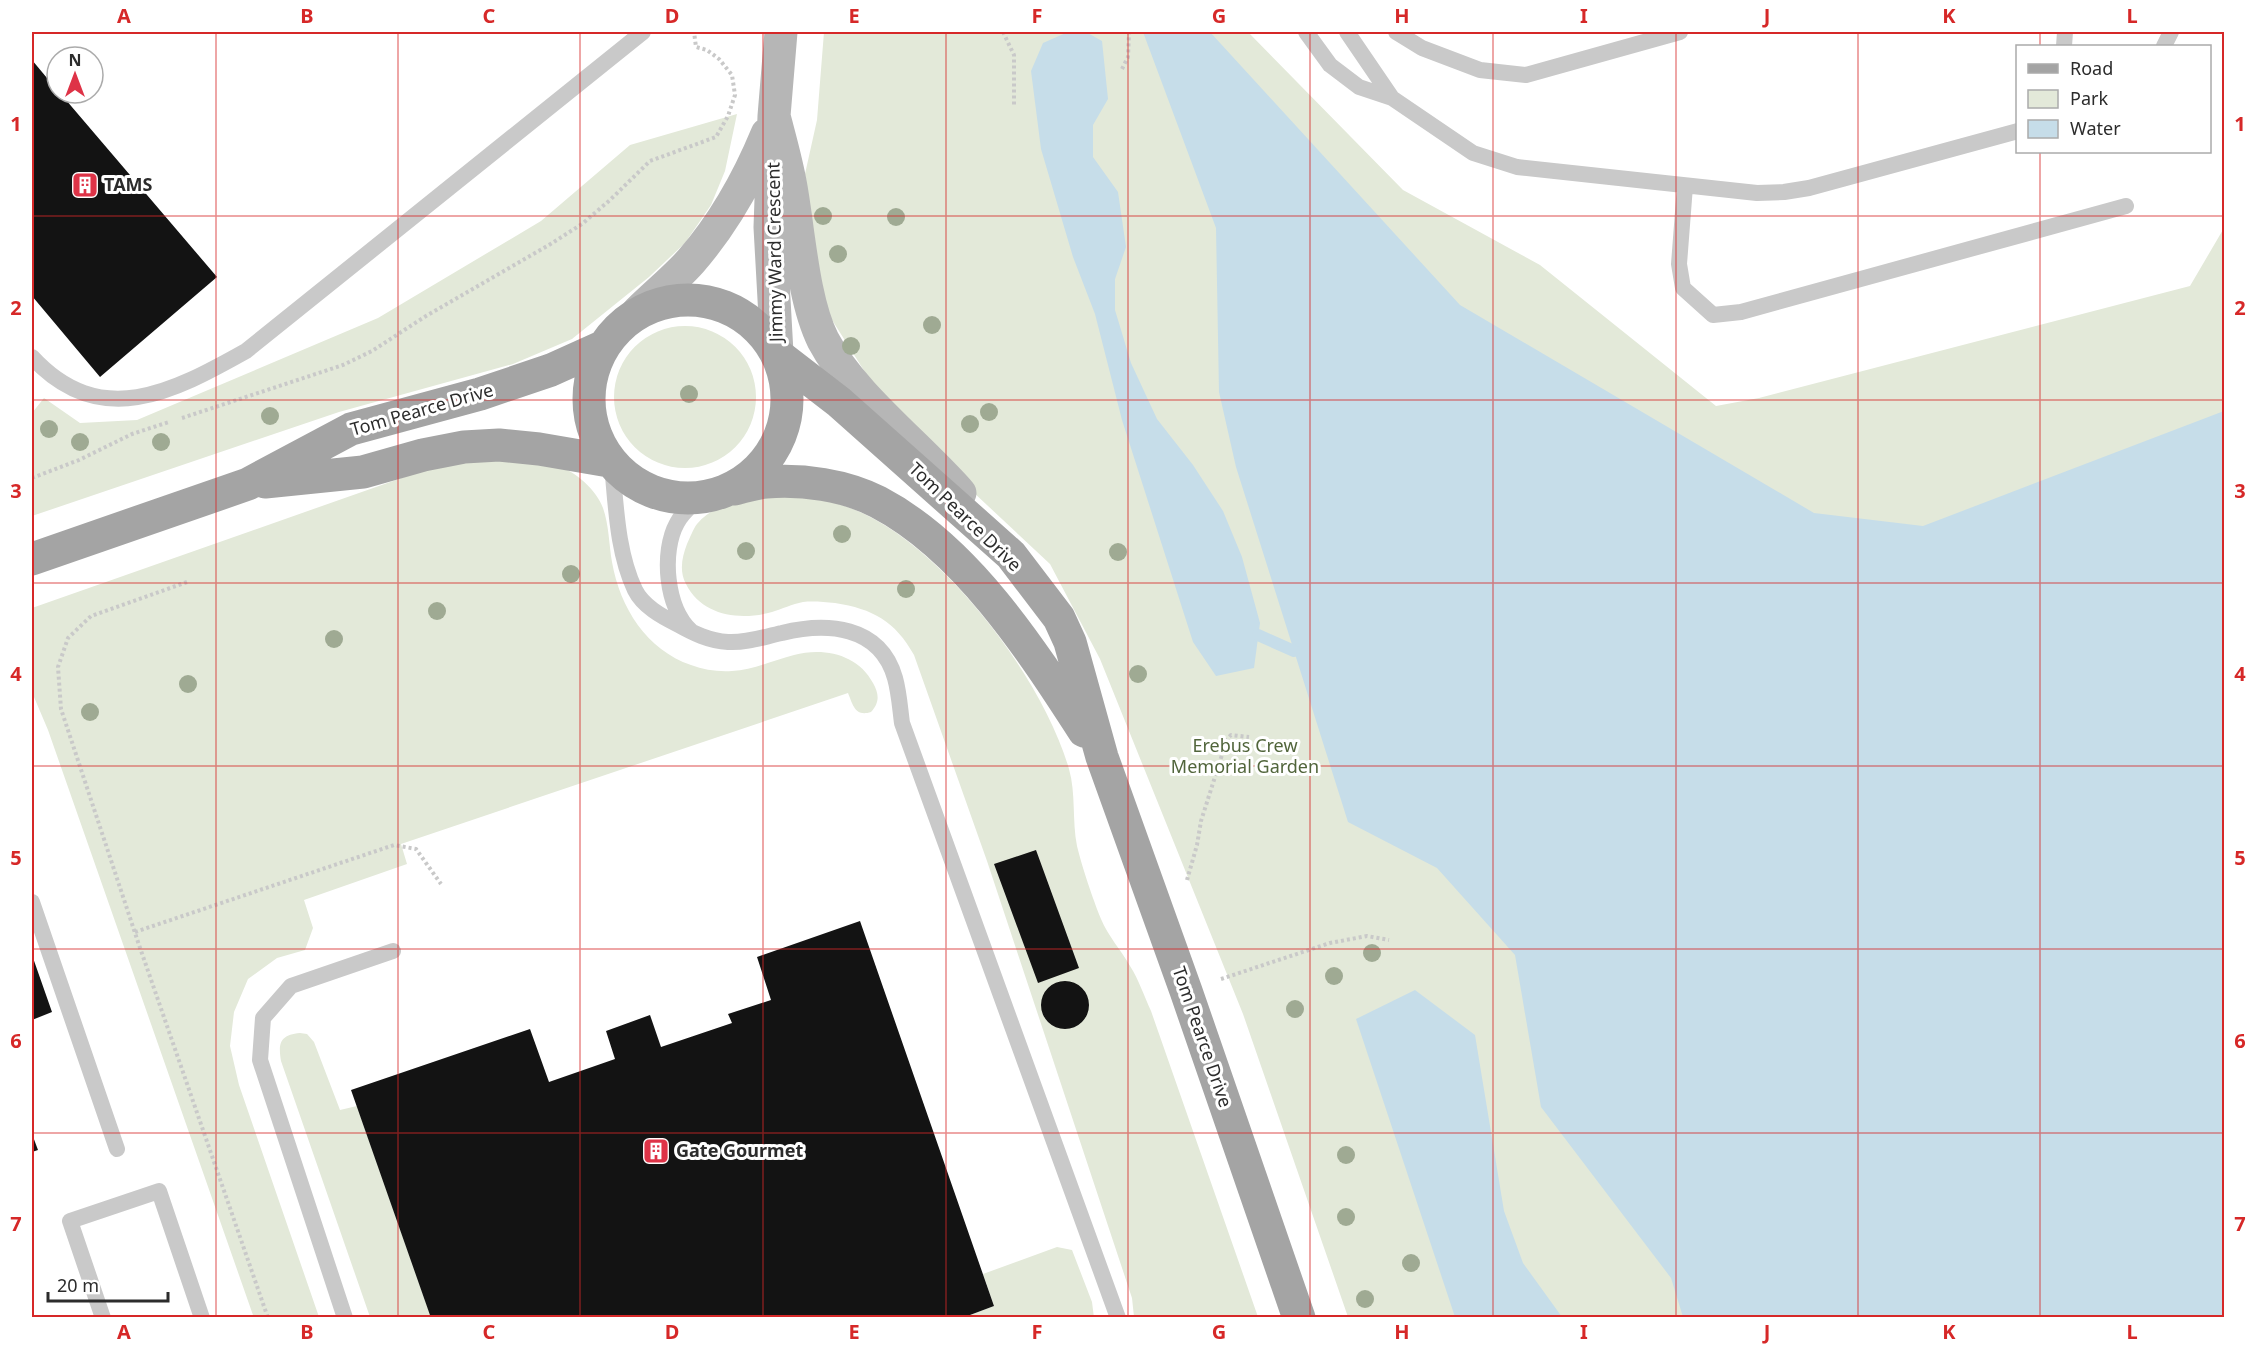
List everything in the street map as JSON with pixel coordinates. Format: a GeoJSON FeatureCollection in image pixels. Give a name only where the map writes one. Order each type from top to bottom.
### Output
{"type":"FeatureCollection","features":[{"type":"Feature","properties":{"kind":"main road"},"geometry":{"type":"LineString","coordinates":[[700,300],[731,309],[758,327],[777,354],[787,386],[786,417],[776,447],[756,472],[714,494],[667,496],[637,485],[611,463],[593,431],[589,414],[589,380],[602,347],[624,322],[638,312],[668,301],[700,300]]}},
{"type":"Feature","properties":{"kind":"main road","name":"Tom Pearce Drive"},"geometry":{"type":"LineString","coordinates":[[32,559],[248,484],[351,429],[480,394],[550,370],[602,347]]}},
{"type":"Feature","properties":{"kind":"main road","name":"Tom Pearce Drive"},"geometry":{"type":"LineString","coordinates":[[777,354],[839,402],[1011,555],[1059,618],[1070,642],[1102,757],[1299,1317]]}},
{"type":"Feature","properties":{"kind":"main road","name":"Tom Pearce Drive"},"geometry":{"type":"LineString","coordinates":[[248,484],[363,472],[423,455],[464,447],[499,445],[539,449],[611,463]]}},
{"type":"Feature","properties":{"kind":"main road","name":"Tom Pearce Drive"},"geometry":{"type":"LineString","coordinates":[[714,494],[765,482],[794,481],[825,485],[877,501],[907,520],[966,572],[993,602],[1033,651],[1102,757]]}},
{"type":"Feature","properties":{"kind":"street","name":"Jimmy Ward Crescent"},"geometry":{"type":"LineString","coordinates":[[777,354],[770,227],[774,116],[781,32]]}},
{"type":"Feature","properties":{"kind":"street","name":"Jimmy Ward Crescent"},"geometry":{"type":"LineString","coordinates":[[638,312],[690,263],[717,229],[754,163],[774,116]]}},
{"type":"Feature","properties":{"kind":"street"},"geometry":{"type":"LineString","coordinates":[[774,116],[790,185],[804,272],[814,314],[823,339],[851,381],[947,478],[1011,555]]}},
{"type":"Feature","properties":{"kind":"lane"},"geometry":{"type":"LineString","coordinates":[[32,357],[39,365],[75,390],[96,397],[123,399],[147,396],[179,386],[206,373],[246,351],[643,32]]}},
{"type":"Feature","properties":{"kind":"lane"},"geometry":{"type":"LineString","coordinates":[[1306,32],[1330,65],[1359,87],[1392,98],[1473,153],[1517,167],[1756,193],[1784,192],[1809,188],[2016,132]]}},
{"type":"Feature","properties":{"kind":"lane"},"geometry":{"type":"LineString","coordinates":[[1347,32],[1392,98]]}},
{"type":"Feature","properties":{"kind":"lane"},"geometry":{"type":"LineString","coordinates":[[1396,32],[1422,48],[1480,70],[1526,75],[1680,32]]}},
{"type":"Feature","properties":{"kind":"lane"},"geometry":{"type":"LineString","coordinates":[[1685,186],[1679,264],[1683,288],[1713,315],[1741,312],[2126,206]]}},
{"type":"Feature","properties":{"kind":"lane"},"geometry":{"type":"LineString","coordinates":[[611,463],[623,554],[642,600],[662,616],[694,633],[714,640],[744,642],[804,629],[836,628],[863,637],[885,654],[896,678],[902,723],[1118,1317]]}},
{"type":"Feature","properties":{"kind":"lane"},"geometry":{"type":"LineString","coordinates":[[694,633],[681,618],[671,590],[668,548],[677,523],[686,510],[714,494]]}},
{"type":"Feature","properties":{"kind":"lane"},"geometry":{"type":"LineString","coordinates":[[32,902],[117,1149]]}},
{"type":"Feature","properties":{"kind":"lane"},"geometry":{"type":"LineString","coordinates":[[345,1317],[260,1060],[263,1018],[291,986],[393,951]]}},
{"type":"Feature","properties":{"kind":"lane"},"geometry":{"type":"LineString","coordinates":[[103,1317],[70,1221],[159,1191],[202,1317]]}},
{"type":"Feature","properties":{"kind":"path"},"geometry":{"type":"LineString","coordinates":[[32,478],[79,460],[132,434],[343,365],[372,351],[582,224],[650,161],[716,137],[728,116],[735,95],[732,75],[719,59],[707,50],[696,47],[694,32]]}},
{"type":"Feature","properties":{"kind":"path"},"geometry":{"type":"LineString","coordinates":[[1003,32],[1014,55],[1014,105]]}},
{"type":"Feature","properties":{"kind":"path"},"geometry":{"type":"LineString","coordinates":[[1122,69],[1128,57],[1128,32]]}},
{"type":"Feature","properties":{"kind":"path"},"geometry":{"type":"LineString","coordinates":[[187,582],[91,615],[68,638],[58,667],[61,709],[135,932],[268,1317]]}},
{"type":"Feature","properties":{"kind":"path"},"geometry":{"type":"LineString","coordinates":[[1168,941],[1197,845],[1201,821],[1227,739],[1231,735],[1249,737]]}},
{"type":"Feature","properties":{"kind":"path"},"geometry":{"type":"LineString","coordinates":[[135,932],[394,845],[416,849],[441,884]]}},
{"type":"Feature","properties":{"kind":"path"},"geometry":{"type":"LineString","coordinates":[[1186,991],[1330,943],[1367,936],[1389,940]]}},
{"type":"Feature","properties":{"kind":"green space","name":"Erebus Crew Memorial Garden"},"geometry":{"type":"Polygon","coordinates":[[[824,32],[1248,32],[1403,190],[1540,265],[1716,406],[1759,398],[2190,286],[2224,228],[2224,1317],[1348,1317],[1243,1014],[1100,659],[1050,564],[894,418],[827,312],[810,245],[805,174],[817,120],[824,32]]]}},
{"type":"Feature","properties":{"kind":"green space"},"geometry":{"type":"Polygon","coordinates":[[[737,114],[725,171],[711,205],[685,243],[649,277],[572,339],[513,364],[339,412],[32,516],[32,413],[44,398],[80,423],[137,420],[378,318],[541,221],[630,145],[737,114]]]}},
{"type":"Feature","properties":{"kind":"green space"},"geometry":{"type":"Polygon","coordinates":[[[685,326],[712,331],[735,347],[751,370],[756,397],[751,424],[735,447],[712,463],[685,468],[658,463],[635,447],[619,424],[614,397],[619,370],[635,347],[658,331],[685,326]]]}},
{"type":"Feature","properties":{"kind":"green space"},"geometry":{"type":"Polygon","coordinates":[[[485,460],[531,462],[557,466],[571,472],[591,489],[603,508],[616,579],[629,611],[649,638],[675,658],[701,668],[727,671],[748,669],[805,653],[839,655],[858,665],[866,673],[873,683],[878,698],[871,712],[861,713],[855,709],[848,693],[401,844],[407,864],[304,900],[313,928],[305,950],[277,958],[248,979],[234,1012],[230,1046],[239,1085],[319,1317],[254,1318],[48,730],[34,697],[32,698],[32,608],[413,474],[485,460]]]}},
{"type":"Feature","properties":{"kind":"green space"},"geometry":{"type":"Polygon","coordinates":[[[791,495],[853,509],[887,526],[921,552],[954,583],[985,618],[1013,656],[1037,695],[1056,733],[1069,769],[1077,846],[1091,893],[1104,925],[1133,971],[1151,1011],[1258,1317],[1134,1317],[1132,1298],[987,861],[914,655],[907,643],[882,618],[861,609],[827,602],[803,602],[760,615],[735,616],[712,609],[702,603],[686,584],[682,569],[684,554],[694,528],[706,515],[740,501],[791,495]]]}},
{"type":"Feature","properties":{"kind":"green space"},"geometry":{"type":"Polygon","coordinates":[[[300,1033],[307,1034],[314,1042],[340,1110],[357,1106],[431,1317],[370,1317],[281,1061],[280,1045],[284,1038],[300,1033]]]}},
{"type":"Feature","properties":{"kind":"green space"},"geometry":{"type":"Polygon","coordinates":[[[1057,1247],[1072,1250],[1092,1302],[1094,1318],[962,1318],[994,1306],[983,1274],[1057,1247]]]}},
{"type":"Feature","properties":{"kind":"water"},"geometry":{"type":"Polygon","coordinates":[[[1068,32],[1086,32],[1102,41],[1108,99],[1093,125],[1093,157],[1118,192],[1126,247],[1115,279],[1115,310],[1131,363],[1157,419],[1193,465],[1223,511],[1242,557],[1260,623],[1254,668],[1216,676],[1193,642],[1122,420],[1095,314],[1073,257],[1041,149],[1031,71],[1043,43],[1068,32]]]}},
{"type":"Feature","properties":{"kind":"water"},"geometry":{"type":"Polygon","coordinates":[[[1143,32],[1210,32],[1460,305],[1814,513],[1923,526],[2224,411],[2224,1317],[1683,1317],[1671,1278],[1541,1107],[1515,955],[1437,868],[1348,822],[1236,467],[1219,392],[1216,228],[1143,32]]]}},
{"type":"Feature","properties":{"kind":"water"},"geometry":{"type":"Polygon","coordinates":[[[1415,990],[1475,1035],[1504,1211],[1523,1263],[1562,1317],[1455,1317],[1356,1019],[1415,990]]]}},
{"type":"Feature","properties":{"kind":"building","name":"TAMS"},"geometry":{"type":"Polygon","coordinates":[[[32,60],[45,76],[45,105],[70,105],[217,277],[100,377],[32,296],[32,60]]]}},
{"type":"Feature","properties":{"kind":"building"},"geometry":{"type":"Polygon","coordinates":[[[1036,850],[1079,968],[1038,983],[994,864],[1036,850]]]}},
{"type":"Feature","properties":{"kind":"building","name":"Gate Gourmet"},"geometry":{"type":"Polygon","coordinates":[[[860,921],[994,1306],[962,1318],[431,1318],[351,1090],[530,1029],[549,1082],[615,1059],[606,1031],[650,1015],[661,1047],[732,1023],[728,1014],[771,1000],[757,957],[860,921]]]}},
{"type":"Feature","properties":{"kind":"building"},"geometry":{"type":"Polygon","coordinates":[[[32,955],[52,1012],[32,1020],[32,955]]]}},
{"type":"Feature","properties":{"kind":"building"},"geometry":{"type":"Polygon","coordinates":[[[1065,981],[1082,988],[1089,1005],[1082,1022],[1065,1029],[1048,1022],[1041,1005],[1048,988],[1065,981]]]}},
{"type":"Feature","properties":{"kind":"building"},"geometry":{"type":"Polygon","coordinates":[[[32,1134],[38,1150],[32,1152],[32,1134]]]}},
{"type":"Feature","properties":{"kind":"waterway"},"geometry":{"type":"LineString","coordinates":[[1258,635],[1294,651]]}},
{"type":"Feature","properties":{"kind":"place","name":"TAMS"},"geometry":{"type":"Point","coordinates":[85,185]}},
{"type":"Feature","properties":{"kind":"place","name":"Gate Gourmet"},"geometry":{"type":"Point","coordinates":[656,1151]}}]}
